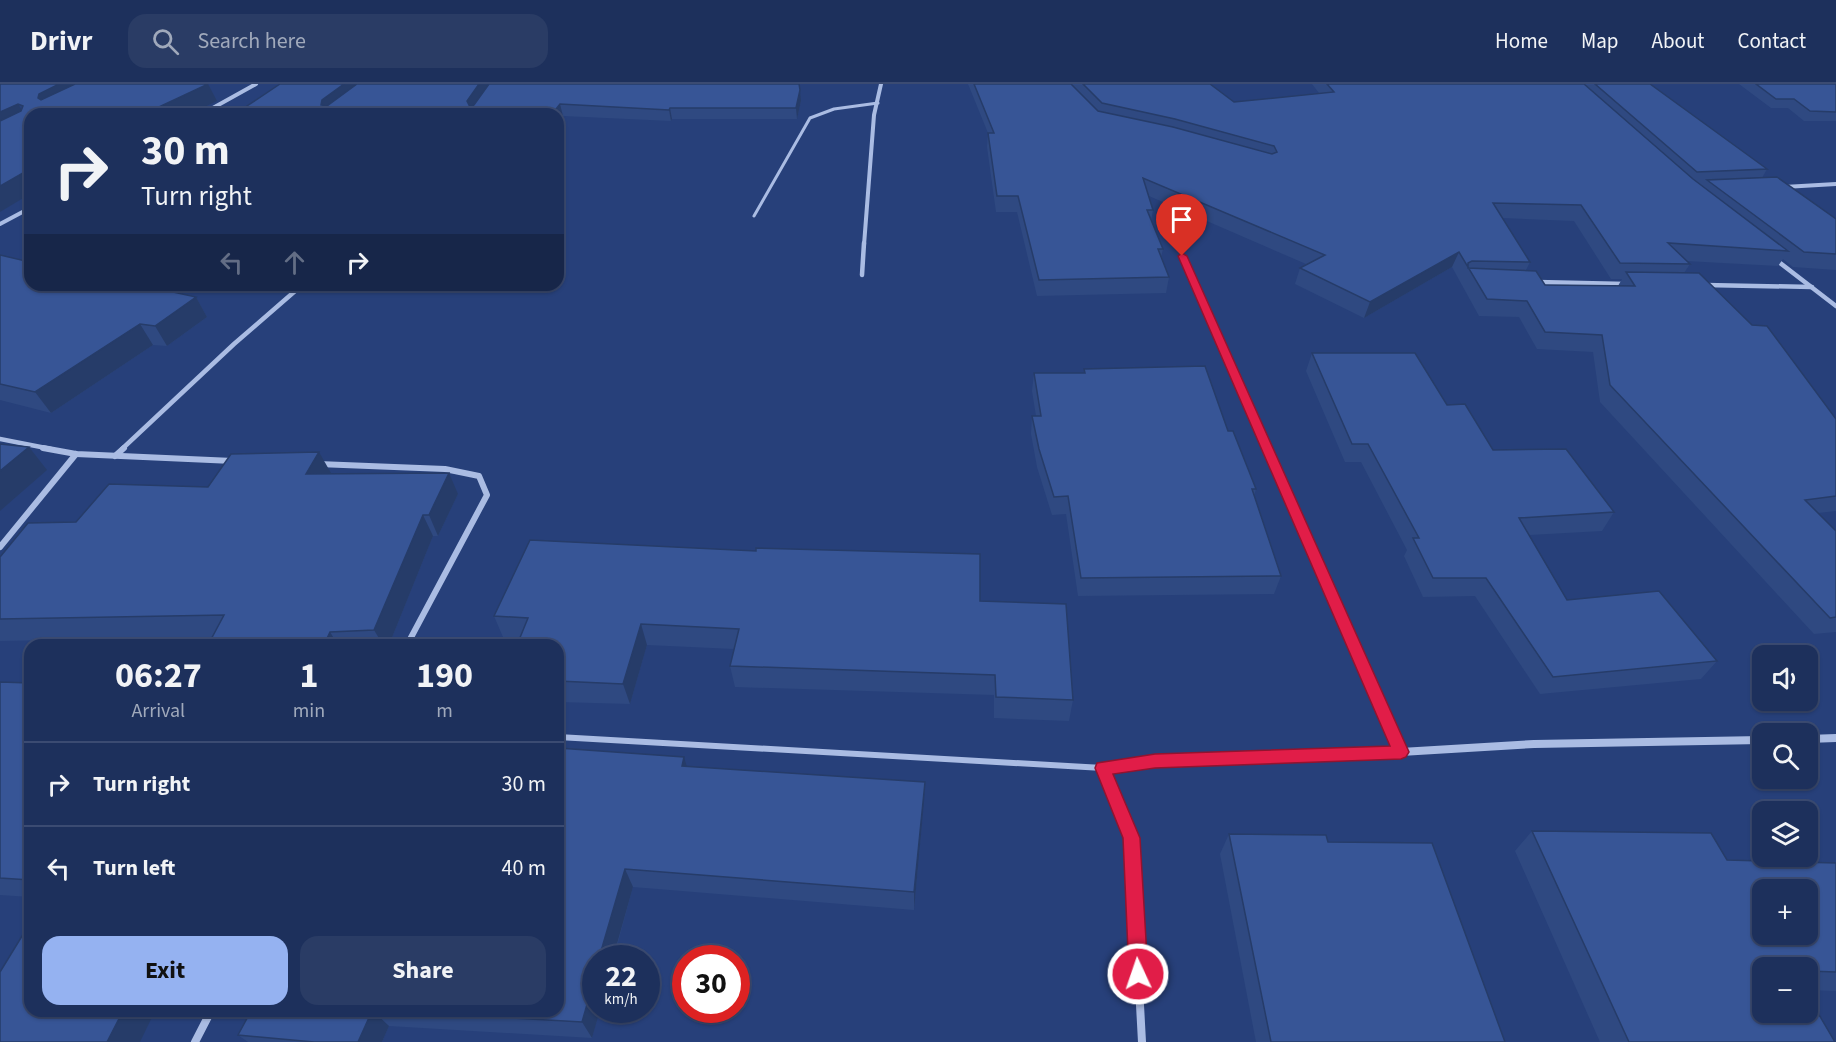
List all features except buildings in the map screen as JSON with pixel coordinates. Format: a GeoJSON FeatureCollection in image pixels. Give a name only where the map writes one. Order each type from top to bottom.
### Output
{"type":"FeatureCollection","features":[{"type":"Feature","properties":{"kind":"street"},"geometry":{"type":"LineString","coordinates":[[213,108],[256,84]]}},
{"type":"Feature","properties":{"kind":"street"},"geometry":{"type":"LineString","coordinates":[[861,275],[874,115],[881,84]]}},
{"type":"Feature","properties":{"kind":"street"},"geometry":{"type":"LineString","coordinates":[[1779,187],[1836,184]]}},
{"type":"Feature","properties":{"kind":"street"},"geometry":{"type":"LineString","coordinates":[[0,224],[24,211]]}},
{"type":"Feature","properties":{"kind":"street"},"geometry":{"type":"LineString","coordinates":[[1767,253],[1836,306]]}},
{"type":"Feature","properties":{"kind":"street"},"geometry":{"type":"LineString","coordinates":[[1182,256],[1401,752]]}},
{"type":"Feature","properties":{"kind":"street"},"geometry":{"type":"LineString","coordinates":[[1525,282],[1632,284]]}},
{"type":"Feature","properties":{"kind":"street"},"geometry":{"type":"LineString","coordinates":[[1704,285],[1812,287]]}},
{"type":"Feature","properties":{"kind":"street"},"geometry":{"type":"LineString","coordinates":[[115,456],[234,344],[295,291]]}},
{"type":"Feature","properties":{"kind":"street"},"geometry":{"type":"LineString","coordinates":[[0,439],[76,454],[245,461]]}},
{"type":"Feature","properties":{"kind":"street"},"geometry":{"type":"LineString","coordinates":[[0,547],[76,454]]}},
{"type":"Feature","properties":{"kind":"street"},"geometry":{"type":"LineString","coordinates":[[315,464],[445,469],[479,476],[488,495],[410,639]]}},
{"type":"Feature","properties":{"kind":"street"},"geometry":{"type":"LineString","coordinates":[[1818,739],[1836,738]]}},
{"type":"Feature","properties":{"kind":"street"},"geometry":{"type":"LineString","coordinates":[[1142,1042],[1131,838],[1103,768],[1155,761],[1401,752],[1534,744],[1752,740]]}},
{"type":"Feature","properties":{"kind":"street"},"geometry":{"type":"LineString","coordinates":[[195,1042],[208,1017]]}},
{"type":"Feature","properties":{"kind":"lane"},"geometry":{"type":"LineString","coordinates":[[754,216],[810,118],[834,109],[878,103]]}},
{"type":"Feature","properties":{"kind":"lane"},"geometry":{"type":"LineString","coordinates":[[564,737],[1103,768]]}},
{"type":"Feature","properties":{"kind":"route"},"geometry":{"type":"LineString","coordinates":[[1138,974],[1131,838],[1103,768],[1155,761],[1401,752],[1182,256]]}}]}
